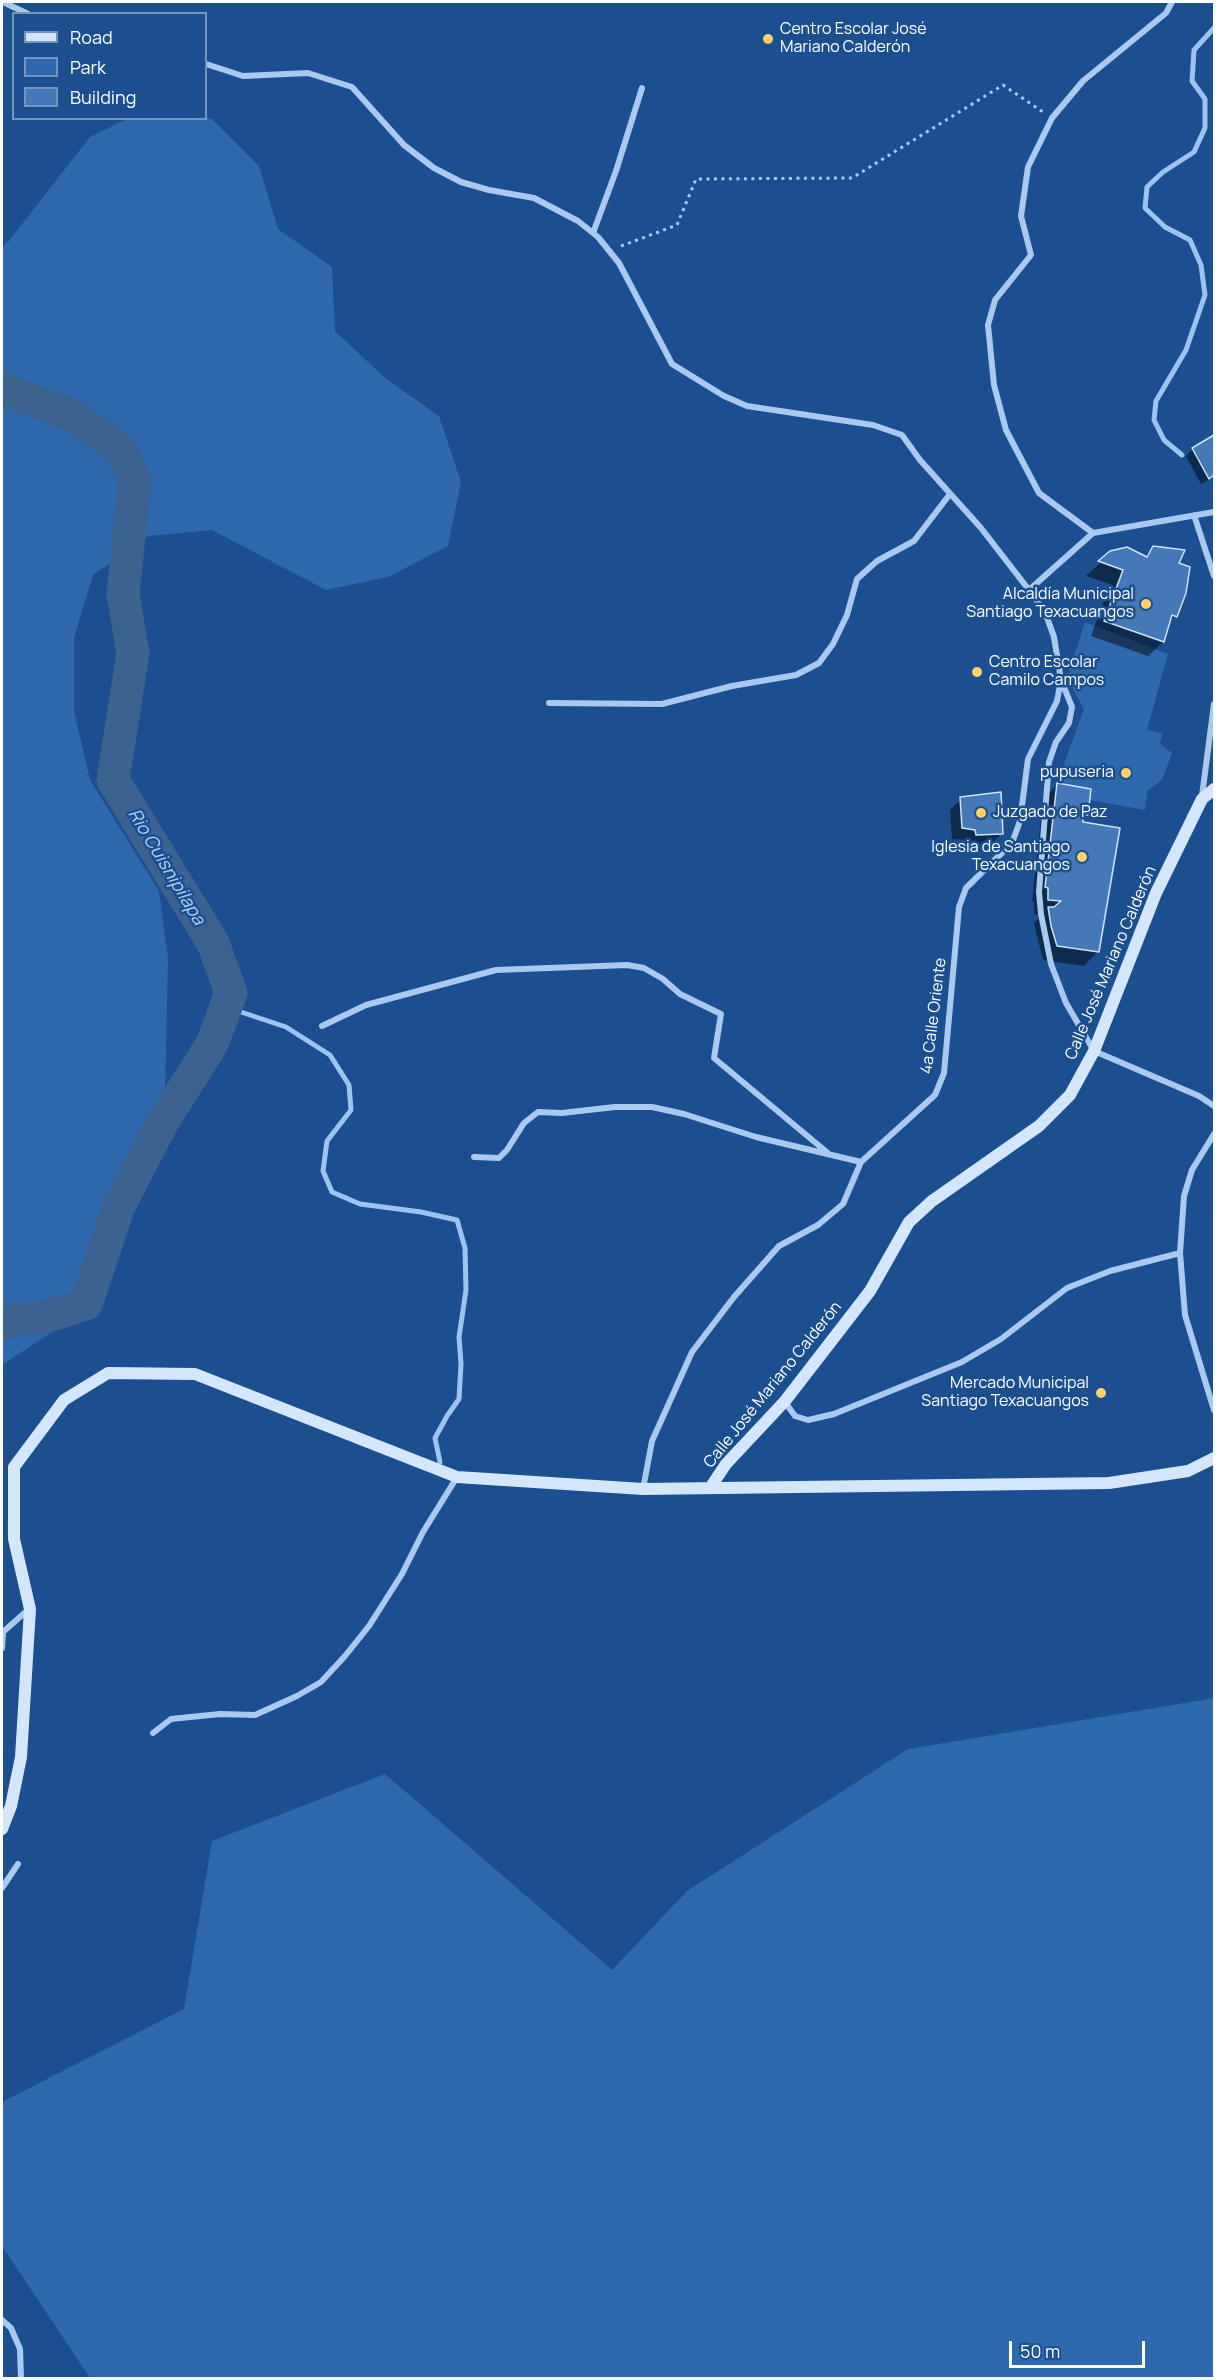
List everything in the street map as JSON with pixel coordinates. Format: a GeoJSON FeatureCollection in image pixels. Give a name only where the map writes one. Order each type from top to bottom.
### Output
{"type":"FeatureCollection","features":[{"type":"Feature","properties":{"kind":"street"},"geometry":{"type":"LineString","coordinates":[[3,2],[24,12]]}},
{"type":"Feature","properties":{"kind":"street"},"geometry":{"type":"LineString","coordinates":[[1093,534],[1039,493],[1006,430],[994,385],[988,325],[995,300],[1031,255],[1021,216],[1028,167],[1052,118],[1083,81],[1166,13],[1172,2]]}},
{"type":"Feature","properties":{"kind":"street"},"geometry":{"type":"LineString","coordinates":[[207,64],[243,76],[308,74],[352,87],[404,145],[434,168],[461,182],[489,190],[534,198],[578,221],[609,250],[635,293],[672,364],[724,396],[747,406],[873,425],[902,435],[920,460],[981,528],[1029,590],[1045,612],[1054,637],[1061,680],[1072,707],[1069,723],[1056,742],[1049,762],[1039,892],[1051,964],[1066,1003],[1094,1051],[1199,1096],[1215,1106]]}},
{"type":"Feature","properties":{"kind":"street"},"geometry":{"type":"LineString","coordinates":[[593,233],[616,171],[642,88]]}},
{"type":"Feature","properties":{"kind":"street"},"geometry":{"type":"LineString","coordinates":[[549,703],[662,704],[732,686],[796,675],[819,663],[833,644],[847,615],[857,579],[877,561],[915,541],[950,494]]}},
{"type":"Feature","properties":{"kind":"street"},"geometry":{"type":"LineString","coordinates":[[1029,590],[1093,534],[1215,512]]}},
{"type":"Feature","properties":{"kind":"street"},"geometry":{"type":"LineString","coordinates":[[1194,515],[1215,576]]}},
{"type":"Feature","properties":{"kind":"street","name":"4a Calle Oriente"},"geometry":{"type":"LineString","coordinates":[[643,1489],[652,1441],[692,1352],[734,1297],[779,1245],[818,1225],[843,1204],[861,1162],[935,1095],[944,1073],[959,907],[966,888],[1012,843],[1020,821],[1028,759],[1057,701],[1061,680]]}},
{"type":"Feature","properties":{"kind":"street","name":"Calle José Mariano Calderón"},"geometry":{"type":"LineString","coordinates":[[710,1488],[726,1464],[785,1401],[870,1291],[909,1222],[932,1201],[1039,1126],[1070,1095],[1094,1051],[1156,894],[1202,799],[1215,704]]}},
{"type":"Feature","properties":{"kind":"street"},"geometry":{"type":"LineString","coordinates":[[1202,799],[1215,789]]}},
{"type":"Feature","properties":{"kind":"street"},"geometry":{"type":"LineString","coordinates":[[322,1026],[366,1005],[496,970],[616,965],[644,968],[663,979],[680,994],[721,1014],[714,1058],[829,1154]]}},
{"type":"Feature","properties":{"kind":"street"},"geometry":{"type":"LineString","coordinates":[[474,1157],[499,1158],[507,1150],[524,1123],[538,1112],[562,1113],[615,1107],[652,1107],[684,1114],[756,1137],[861,1162]]}},
{"type":"Feature","properties":{"kind":"street"},"geometry":{"type":"LineString","coordinates":[[1215,1134],[1192,1170],[1189,1179],[1184,1196],[1180,1253],[1185,1316],[1215,1410]]}},
{"type":"Feature","properties":{"kind":"street"},"geometry":{"type":"LineString","coordinates":[[785,1401],[795,1416],[808,1420],[834,1414],[962,1362],[1001,1339],[1066,1288],[1110,1271],[1180,1253]]}},
{"type":"Feature","properties":{"kind":"street"},"geometry":{"type":"LineString","coordinates":[[2,1829],[11,1806],[21,1757],[30,1609],[14,1539],[14,1467],[64,1400],[108,1373],[195,1374],[457,1477],[643,1489],[1108,1483],[1188,1471],[1215,1458]]}},
{"type":"Feature","properties":{"kind":"street"},"geometry":{"type":"LineString","coordinates":[[153,1733],[171,1719],[220,1714],[255,1715],[321,1682],[369,1626],[402,1574],[423,1532],[457,1477]]}},
{"type":"Feature","properties":{"kind":"street"},"geometry":{"type":"LineString","coordinates":[[2,1648],[3,1632],[30,1609]]}},
{"type":"Feature","properties":{"kind":"street"},"geometry":{"type":"LineString","coordinates":[[2,1888],[18,1864]]}},
{"type":"Feature","properties":{"kind":"street"},"geometry":{"type":"LineString","coordinates":[[2,2320],[11,2328],[20,2349],[21,2379]]}},
{"type":"Feature","properties":{"kind":"path"},"geometry":{"type":"LineString","coordinates":[[609,250],[677,225],[696,179],[852,178],[1003,85],[1052,118]]}},
{"type":"Feature","properties":{"kind":"green space"},"geometry":{"type":"Polygon","coordinates":[[[212,119],[259,166],[278,229],[332,267],[335,331],[385,378],[439,416],[461,482],[448,546],[388,577],[326,590],[212,530],[149,536],[93,575],[74,638],[74,711],[90,780],[159,891],[168,958],[165,1097],[110,1189],[75,1317],[2,1365],[2,246],[8,242],[90,137],[125,120],[212,119]]]}},
{"type":"Feature","properties":{"kind":"green space"},"geometry":{"type":"Polygon","coordinates":[[[1085,622],[1168,654],[1147,730],[1162,733],[1160,744],[1172,753],[1162,780],[1147,791],[1145,810],[1090,800],[1091,789],[1057,783],[1084,709],[1067,678],[1085,622]]]}},
{"type":"Feature","properties":{"kind":"green space"},"geometry":{"type":"Polygon","coordinates":[[[1214,1698],[1214,2378],[90,2378],[2,2246],[2,2102],[184,2009],[212,1841],[385,1774],[612,1970],[687,1891],[908,1749],[1214,1698]]]}},
{"type":"Feature","properties":{"kind":"building"},"geometry":{"type":"Polygon","coordinates":[[[1214,435],[1214,475],[1209,479],[1192,448],[1214,435]]]}},
{"type":"Feature","properties":{"kind":"building","name":"Alcaldía Municipal Santiago Texacuangos"},"geometry":{"type":"Polygon","coordinates":[[[1153,546],[1185,550],[1179,563],[1190,567],[1186,593],[1177,617],[1172,615],[1164,642],[1104,621],[1123,570],[1098,561],[1110,551],[1127,547],[1147,557],[1153,546]]]}},
{"type":"Feature","properties":{"kind":"building","name":"Iglesia de Santiago Texacuangos"},"geometry":{"type":"Polygon","coordinates":[[[1057,783],[1091,789],[1088,815],[1083,815],[1083,822],[1120,828],[1099,952],[1057,946],[1051,926],[1048,907],[1054,907],[1061,901],[1048,900],[1048,888],[1045,887],[1057,783]]]}},
{"type":"Feature","properties":{"kind":"building","name":"Juzgado de Paz"},"geometry":{"type":"Polygon","coordinates":[[[1001,792],[1003,834],[976,835],[975,830],[962,828],[960,797],[1001,792]]]}},
{"type":"Feature","properties":{"kind":"waterway"},"geometry":{"type":"LineString","coordinates":[[1182,455],[1164,440],[1154,420],[1156,401],[1186,350],[1205,295],[1201,265],[1190,240],[1165,227],[1145,208],[1147,187],[1163,172],[1194,152],[1205,128],[1205,99],[1192,81],[1194,50],[1214,28]]}},
{"type":"Feature","properties":{"kind":"waterway","name":"Rio Cuisnipilapa"},"geometry":{"type":"LineString","coordinates":[[2,389],[69,414],[120,448],[135,480],[123,594],[133,653],[113,780],[213,943],[231,993],[212,1044],[162,1123],[118,1208],[86,1304],[42,1318],[23,1319],[2,1324]]}},
{"type":"Feature","properties":{"kind":"waterway"},"geometry":{"type":"LineString","coordinates":[[226,1007],[286,1027],[330,1055],[349,1085],[351,1110],[327,1141],[323,1171],[332,1192],[360,1204],[421,1212],[457,1220],[465,1248],[466,1290],[459,1337],[461,1364],[459,1399],[435,1438],[440,1462]]}},
{"type":"Feature","properties":{"kind":"place","name":"Centro Escolar José Mariano Calderón"},"geometry":{"type":"Point","coordinates":[768,39]}},
{"type":"Feature","properties":{"kind":"place","name":"Alcaldía Municipal Santiago Texacuangos"},"geometry":{"type":"Point","coordinates":[1146,604]}},
{"type":"Feature","properties":{"kind":"place","name":"Centro Escolar Camilo Campos"},"geometry":{"type":"Point","coordinates":[977,672]}},
{"type":"Feature","properties":{"kind":"place","name":"pupuseria"},"geometry":{"type":"Point","coordinates":[1126,773]}},
{"type":"Feature","properties":{"kind":"place","name":"Juzgado de Paz"},"geometry":{"type":"Point","coordinates":[981,813]}},
{"type":"Feature","properties":{"kind":"place","name":"Iglesia de Santiago Texacuangos"},"geometry":{"type":"Point","coordinates":[1082,857]}},
{"type":"Feature","properties":{"kind":"place","name":"Mercado Municipal Santiago Texacuangos"},"geometry":{"type":"Point","coordinates":[1101,1393]}}]}
